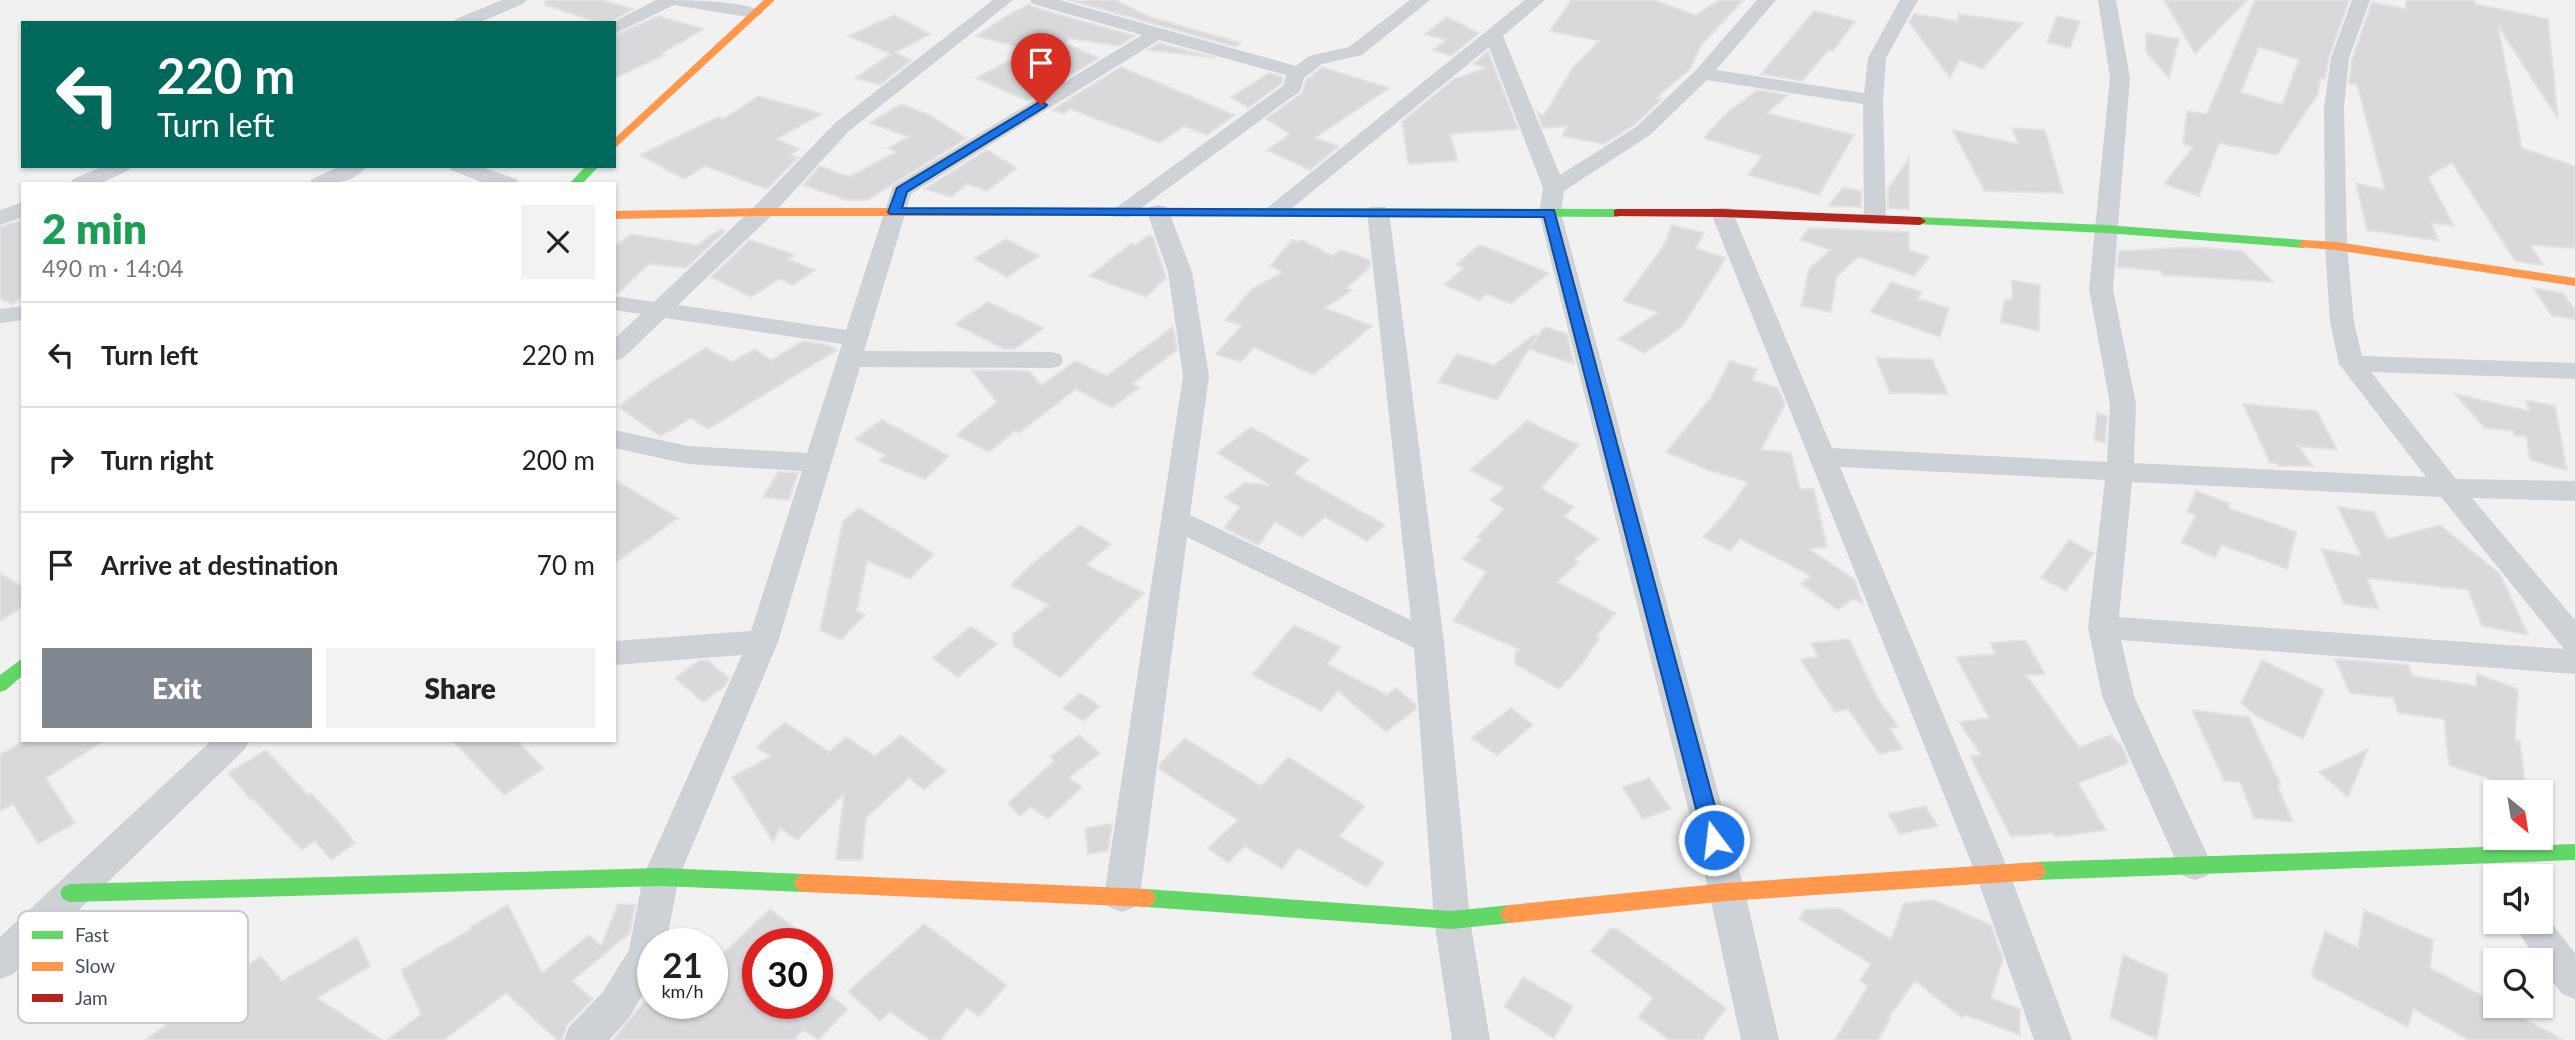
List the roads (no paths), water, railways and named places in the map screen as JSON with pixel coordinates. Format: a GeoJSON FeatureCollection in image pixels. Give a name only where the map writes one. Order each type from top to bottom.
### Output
{"type":"FeatureCollection","features":[{"type":"Feature","properties":{"kind":"street"},"geometry":{"type":"LineString","coordinates":[[467,21],[517,0]]}},
{"type":"Feature","properties":{"kind":"street"},"geometry":{"type":"LineString","coordinates":[[616,28],[670,0]]}},
{"type":"Feature","properties":{"kind":"street"},"geometry":{"type":"LineString","coordinates":[[677,0],[754,13]]}},
{"type":"Feature","properties":{"kind":"street"},"geometry":{"type":"LineString","coordinates":[[616,144],[770,0]]}},
{"type":"Feature","properties":{"kind":"street"},"geometry":{"type":"LineString","coordinates":[[616,351],[762,212],[842,127],[1004,0]]}},
{"type":"Feature","properties":{"kind":"street"},"geometry":{"type":"LineString","coordinates":[[1039,0],[1299,73]]}},
{"type":"Feature","properties":{"kind":"street"},"geometry":{"type":"LineString","coordinates":[[1121,212],[1293,87],[1295,76],[1316,60],[1355,51],[1420,0]]}},
{"type":"Feature","properties":{"kind":"street"},"geometry":{"type":"LineString","coordinates":[[1273,212],[1536,0]]}},
{"type":"Feature","properties":{"kind":"street"},"geometry":{"type":"LineString","coordinates":[[1552,201],[1643,131],[1703,74],[1767,0]]}},
{"type":"Feature","properties":{"kind":"street"},"geometry":{"type":"LineString","coordinates":[[1875,219],[1873,100],[1877,58],[1909,0]]}},
{"type":"Feature","properties":{"kind":"street"},"geometry":{"type":"LineString","coordinates":[[2107,0],[2120,78],[2101,289],[2123,404],[2120,470],[2103,628],[2118,696],[2195,865]]}},
{"type":"Feature","properties":{"kind":"street"},"geometry":{"type":"LineString","coordinates":[[2361,0],[2340,58],[2334,107],[2336,246],[2342,323],[2351,365],[2500,553],[2575,641]]}},
{"type":"Feature","properties":{"kind":"street"},"geometry":{"type":"LineString","coordinates":[[583,1040],[616,1005],[646,954],[661,877],[763,642],[901,191],[1157,33]]}},
{"type":"Feature","properties":{"kind":"street"},"geometry":{"type":"LineString","coordinates":[[1493,33],[1552,201],[1727,892],[1760,1040]]}},
{"type":"Feature","properties":{"kind":"street"},"geometry":{"type":"LineString","coordinates":[[1703,74],[1873,100]]}},
{"type":"Feature","properties":{"kind":"street"},"geometry":{"type":"LineString","coordinates":[[86,182],[117,168]]}},
{"type":"Feature","properties":{"kind":"street"},"geometry":{"type":"LineString","coordinates":[[324,182],[353,168]]}},
{"type":"Feature","properties":{"kind":"street"},"geometry":{"type":"LineString","coordinates":[[464,168],[502,182]]}},
{"type":"Feature","properties":{"kind":"street"},"geometry":{"type":"LineString","coordinates":[[577,182],[591,168]]}},
{"type":"Feature","properties":{"kind":"street"},"geometry":{"type":"LineString","coordinates":[[616,215],[762,212],[1378,212],[1552,201],[1722,213],[2106,229],[2336,246],[2575,282]]}},
{"type":"Feature","properties":{"kind":"street"},"geometry":{"type":"LineString","coordinates":[[0,218],[21,210]]}},
{"type":"Feature","properties":{"kind":"street"},"geometry":{"type":"LineString","coordinates":[[1122,896],[1196,376],[1180,272],[1158,212]]}},
{"type":"Feature","properties":{"kind":"street"},"geometry":{"type":"LineString","coordinates":[[1378,212],[1429,642],[1452,920],[1471,1040]]}},
{"type":"Feature","properties":{"kind":"street"},"geometry":{"type":"LineString","coordinates":[[1722,213],[1992,872],[2053,1040]]}},
{"type":"Feature","properties":{"kind":"street"},"geometry":{"type":"LineString","coordinates":[[616,303],[853,349],[1051,360]]}},
{"type":"Feature","properties":{"kind":"street"},"geometry":{"type":"LineString","coordinates":[[0,316],[21,313]]}},
{"type":"Feature","properties":{"kind":"street"},"geometry":{"type":"LineString","coordinates":[[2351,365],[2575,371]]}},
{"type":"Feature","properties":{"kind":"street"},"geometry":{"type":"LineString","coordinates":[[616,439],[688,455],[818,463]]}},
{"type":"Feature","properties":{"kind":"street"},"geometry":{"type":"LineString","coordinates":[[1822,457],[2449,488],[2575,491]]}},
{"type":"Feature","properties":{"kind":"street"},"geometry":{"type":"LineString","coordinates":[[1177,520],[1429,642]]}},
{"type":"Feature","properties":{"kind":"street"},"geometry":{"type":"LineString","coordinates":[[2103,628],[2575,662]]}},
{"type":"Feature","properties":{"kind":"street"},"geometry":{"type":"LineString","coordinates":[[616,653],[763,642]]}},
{"type":"Feature","properties":{"kind":"street"},"geometry":{"type":"LineString","coordinates":[[0,685],[21,667]]}},
{"type":"Feature","properties":{"kind":"street"},"geometry":{"type":"LineString","coordinates":[[52,911],[232,742]]}},
{"type":"Feature","properties":{"kind":"street"},"geometry":{"type":"LineString","coordinates":[[2500,864],[2575,852]]}},
{"type":"Feature","properties":{"kind":"street"},"geometry":{"type":"LineString","coordinates":[[70,893],[661,877],[1122,896],[1452,920],[1727,892],[1992,872],[2195,865],[2483,866]]}},
{"type":"Feature","properties":{"kind":"street"},"geometry":{"type":"LineString","coordinates":[[2539,934],[2575,982]]}},
{"type":"Feature","properties":{"kind":"street"},"geometry":{"type":"LineString","coordinates":[[0,962],[18,944]]}}]}
